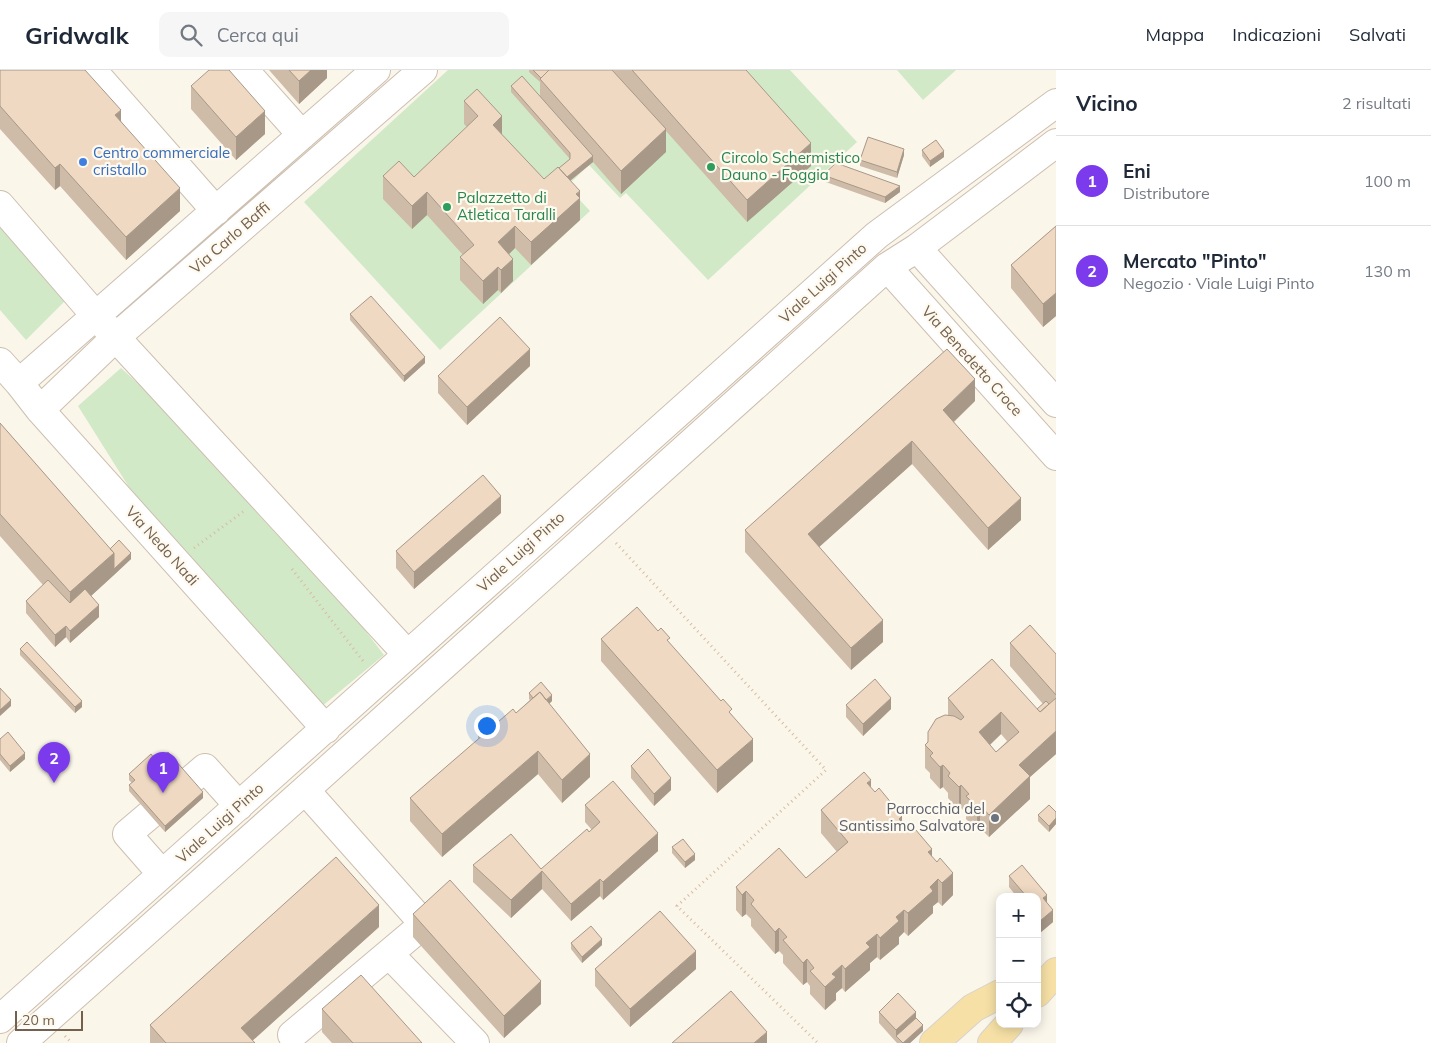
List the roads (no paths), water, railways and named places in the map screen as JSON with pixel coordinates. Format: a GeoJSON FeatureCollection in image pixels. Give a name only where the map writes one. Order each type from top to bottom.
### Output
{"type":"FeatureCollection","features":[{"type":"Feature","properties":{"kind":"main road"},"geometry":{"type":"LineString","coordinates":[[1041,973],[1056,966]]}},
{"type":"Feature","properties":{"kind":"main road"},"geometry":{"type":"LineString","coordinates":[[1041,989],[1056,972]]}},
{"type":"Feature","properties":{"kind":"main road"},"geometry":{"type":"LineString","coordinates":[[934,1043],[973,1008],[996,996]]}},
{"type":"Feature","properties":{"kind":"main road"},"geometry":{"type":"LineString","coordinates":[[992,1043],[1006,1028]]}},
{"type":"Feature","properties":{"kind":"street"},"geometry":{"type":"LineString","coordinates":[[92,70],[216,211]]}},
{"type":"Feature","properties":{"kind":"street"},"geometry":{"type":"LineString","coordinates":[[244,70],[302,135]]}},
{"type":"Feature","properties":{"kind":"street","name":"Via Carlo Baffi"},"geometry":{"type":"LineString","coordinates":[[19,383],[376,70]]}},
{"type":"Feature","properties":{"kind":"street","name":"Via Carlo Baffi"},"geometry":{"type":"LineString","coordinates":[[40,410],[116,337],[423,70]]}},
{"type":"Feature","properties":{"kind":"street","name":"Viale Luigi Pinto"},"geometry":{"type":"LineString","coordinates":[[0,1019],[877,235],[1056,103]]}},
{"type":"Feature","properties":{"kind":"street","name":"Viale Luigi Pinto"},"geometry":{"type":"LineString","coordinates":[[21,1043],[305,790],[601,535],[887,267],[917,248],[1056,143]]}},
{"type":"Feature","properties":{"kind":"street"},"geometry":{"type":"LineString","coordinates":[[972,166],[998,187]]}},
{"type":"Feature","properties":{"kind":"street"},"geometry":{"type":"LineString","coordinates":[[0,205],[96,316],[407,654]]}},
{"type":"Feature","properties":{"kind":"street"},"geometry":{"type":"LineString","coordinates":[[917,248],[1056,403]]}},
{"type":"Feature","properties":{"kind":"street","name":"Via Benedetto Croce"},"geometry":{"type":"LineString","coordinates":[[887,267],[1056,456]]}},
{"type":"Feature","properties":{"kind":"street","name":"Via Nedo Nadi"},"geometry":{"type":"LineString","coordinates":[[0,362],[40,410],[326,729]]}},
{"type":"Feature","properties":{"kind":"street"},"geometry":{"type":"LineString","coordinates":[[568,510],[601,535]]}},
{"type":"Feature","properties":{"kind":"street"},"geometry":{"type":"LineString","coordinates":[[162,874],[127,834],[205,768],[231,813],[245,844]]}},
{"type":"Feature","properties":{"kind":"street"},"geometry":{"type":"LineString","coordinates":[[292,1035],[424,924],[305,790]]}},
{"type":"Feature","properties":{"kind":"street"},"geometry":{"type":"LineString","coordinates":[[389,954],[475,1043]]}},
{"type":"Feature","properties":{"kind":"place","name":"Centro commerciale cristallo"},"geometry":{"type":"Point","coordinates":[83,162]}},
{"type":"Feature","properties":{"kind":"place","name":"Circolo Schermistico Dauno - Foggia"},"geometry":{"type":"Point","coordinates":[711,167]}},
{"type":"Feature","properties":{"kind":"place","name":"Palazzetto di Atletica Taralli"},"geometry":{"type":"Point","coordinates":[447,207]}},
{"type":"Feature","properties":{"kind":"place","name":"Mercato \"Pinto\""},"geometry":{"type":"Point","coordinates":[54,783]}},
{"type":"Feature","properties":{"kind":"place","name":"Eni"},"geometry":{"type":"Point","coordinates":[163,793]}},
{"type":"Feature","properties":{"kind":"place","name":"Parrocchia del Santissimo Salvatore"},"geometry":{"type":"Point","coordinates":[995,818]}}]}
